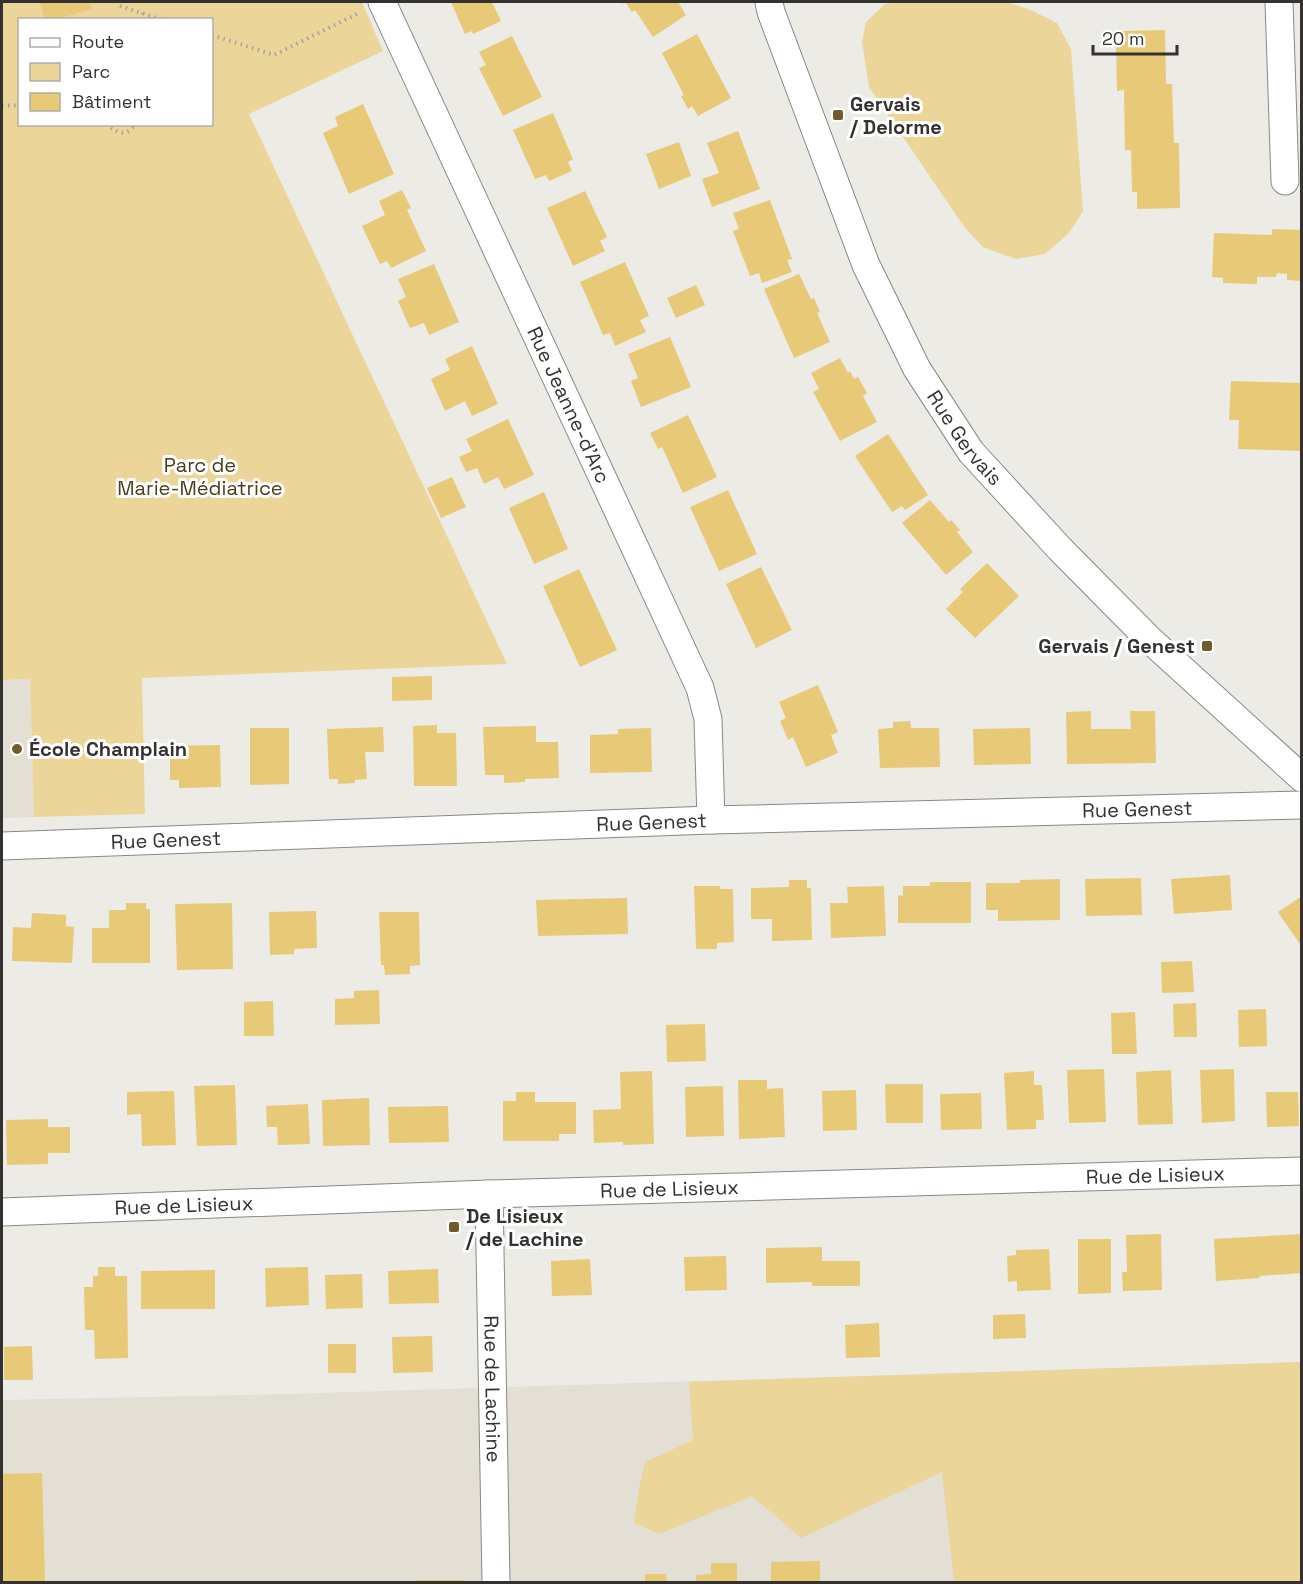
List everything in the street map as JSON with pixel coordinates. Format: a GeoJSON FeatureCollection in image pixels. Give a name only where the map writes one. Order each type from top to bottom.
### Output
{"type":"FeatureCollection","features":[{"type":"Feature","properties":{"kind":"street","name":"Rue Gervais"},"geometry":{"type":"LineString","coordinates":[[769,2],[866,265],[917,369],[971,452],[1060,549],[1149,639],[1302,778]]}},
{"type":"Feature","properties":{"kind":"street"},"geometry":{"type":"LineString","coordinates":[[1279,2],[1285,181]]}},
{"type":"Feature","properties":{"kind":"street","name":"Rue Jeanne-d'Arc"},"geometry":{"type":"LineString","coordinates":[[374,5],[700,687],[708,719],[711,820]]}},
{"type":"Feature","properties":{"kind":"street","name":"Rue Genest"},"geometry":{"type":"LineString","coordinates":[[2,846],[711,820],[1302,805]]}},
{"type":"Feature","properties":{"kind":"street","name":"Rue de Lisieux"},"geometry":{"type":"LineString","coordinates":[[2,1212],[489,1194],[1302,1171]]}},
{"type":"Feature","properties":{"kind":"street","name":"Rue de Lachine"},"geometry":{"type":"LineString","coordinates":[[489,1194],[496,1582]]}},
{"type":"Feature","properties":{"kind":"path"},"geometry":{"type":"LineString","coordinates":[[213,35],[274,55],[374,5]]}},
{"type":"Feature","properties":{"kind":"path"},"geometry":{"type":"LineString","coordinates":[[120,6],[157,18]]}},
{"type":"Feature","properties":{"kind":"path"},"geometry":{"type":"LineString","coordinates":[[142,18],[143,13]]}},
{"type":"Feature","properties":{"kind":"path"},"geometry":{"type":"LineString","coordinates":[[2,106],[18,105]]}},
{"type":"Feature","properties":{"kind":"path"},"geometry":{"type":"LineString","coordinates":[[108,126],[117,133],[125,133],[134,126]]}},
{"type":"Feature","properties":{"kind":"shaded area","name":"École Champlain"},"geometry":{"type":"Polygon","coordinates":[[[30,679],[34,817],[2,818],[2,680],[30,679]]]}},
{"type":"Feature","properties":{"kind":"shaded area"},"geometry":{"type":"Polygon","coordinates":[[[1301,1362],[1301,1582],[2,1582],[2,1400],[287,1394],[1301,1362]]]}},
{"type":"Feature","properties":{"kind":"green space","name":"Parc de Marie-Médiatrice"},"geometry":{"type":"Polygon","coordinates":[[[2,2],[362,2],[383,51],[249,114],[507,664],[142,678],[145,814],[34,817],[30,679],[2,680],[2,2]]]}},
{"type":"Feature","properties":{"kind":"green space"},"geometry":{"type":"Polygon","coordinates":[[[1007,2],[1031,10],[1057,23],[1071,49],[1083,211],[1069,233],[1045,254],[1016,259],[983,247],[965,228],[869,87],[862,42],[866,22],[885,4],[1007,2]]]}},
{"type":"Feature","properties":{"kind":"green space"},"geometry":{"type":"Polygon","coordinates":[[[1301,1362],[1301,1582],[954,1582],[942,1472],[801,1538],[752,1496],[659,1534],[634,1523],[645,1462],[693,1440],[689,1382],[1301,1362]]]}},
{"type":"Feature","properties":{"kind":"building"},"geometry":{"type":"Polygon","coordinates":[[[40,2],[90,2],[92,9],[60,18],[44,18],[40,2]]]}},
{"type":"Feature","properties":{"kind":"building"},"geometry":{"type":"Polygon","coordinates":[[[451,2],[492,2],[501,21],[473,34],[472,31],[465,34],[451,2]]]}},
{"type":"Feature","properties":{"kind":"building"},"geometry":{"type":"Polygon","coordinates":[[[625,2],[678,2],[686,15],[653,37],[635,10],[632,12],[625,2]]]}},
{"type":"Feature","properties":{"kind":"building"},"geometry":{"type":"Polygon","coordinates":[[[1165,30],[1166,84],[1172,84],[1174,143],[1179,143],[1180,208],[1137,209],[1137,192],[1132,192],[1131,150],[1125,150],[1124,90],[1117,91],[1116,46],[1123,46],[1123,31],[1165,30]]]}},
{"type":"Feature","properties":{"kind":"building"},"geometry":{"type":"Polygon","coordinates":[[[697,34],[731,98],[698,116],[692,106],[688,109],[681,96],[684,95],[662,53],[697,34]]]}},
{"type":"Feature","properties":{"kind":"building"},"geometry":{"type":"Polygon","coordinates":[[[512,36],[542,97],[503,116],[479,68],[486,65],[479,52],[512,36]]]}},
{"type":"Feature","properties":{"kind":"building"},"geometry":{"type":"Polygon","coordinates":[[[363,104],[394,174],[349,194],[323,133],[338,126],[335,117],[363,104]]]}},
{"type":"Feature","properties":{"kind":"building"},"geometry":{"type":"Polygon","coordinates":[[[553,113],[573,159],[568,162],[572,171],[549,181],[546,175],[535,179],[513,130],[553,113]]]}},
{"type":"Feature","properties":{"kind":"building"},"geometry":{"type":"Polygon","coordinates":[[[738,131],[760,189],[712,207],[702,179],[719,173],[707,143],[738,131]]]}},
{"type":"Feature","properties":{"kind":"building"},"geometry":{"type":"Polygon","coordinates":[[[679,142],[691,176],[659,189],[646,154],[679,142]]]}},
{"type":"Feature","properties":{"kind":"building"},"geometry":{"type":"Polygon","coordinates":[[[402,190],[411,208],[407,210],[426,251],[391,268],[387,261],[380,264],[362,226],[385,215],[379,201],[402,190]]]}},
{"type":"Feature","properties":{"kind":"building"},"geometry":{"type":"Polygon","coordinates":[[[585,191],[607,237],[600,241],[605,251],[573,266],[547,208],[585,191]]]}},
{"type":"Feature","properties":{"kind":"building"},"geometry":{"type":"Polygon","coordinates":[[[770,200],[792,259],[787,260],[792,272],[762,283],[759,273],[750,276],[733,231],[739,229],[733,213],[770,200]]]}},
{"type":"Feature","properties":{"kind":"building"},"geometry":{"type":"Polygon","coordinates":[[[1272,229],[1302,230],[1302,281],[1287,280],[1287,274],[1277,273],[1276,277],[1257,277],[1257,284],[1223,283],[1223,278],[1212,277],[1214,233],[1272,235],[1272,229]]]}},
{"type":"Feature","properties":{"kind":"building"},"geometry":{"type":"Polygon","coordinates":[[[625,262],[649,316],[640,320],[646,332],[615,346],[610,333],[603,335],[580,282],[625,262]]]}},
{"type":"Feature","properties":{"kind":"building"},"geometry":{"type":"Polygon","coordinates":[[[434,264],[459,322],[429,335],[424,323],[410,328],[398,301],[406,297],[398,279],[434,264]]]}},
{"type":"Feature","properties":{"kind":"building"},"geometry":{"type":"Polygon","coordinates":[[[799,274],[811,299],[814,298],[820,312],[817,313],[830,342],[794,358],[764,289],[799,274]]]}},
{"type":"Feature","properties":{"kind":"building"},"geometry":{"type":"Polygon","coordinates":[[[696,285],[705,305],[676,318],[667,298],[696,285]]]}},
{"type":"Feature","properties":{"kind":"building"},"geometry":{"type":"Polygon","coordinates":[[[670,337],[691,387],[641,407],[631,381],[638,378],[628,354],[670,337]]]}},
{"type":"Feature","properties":{"kind":"building"},"geometry":{"type":"Polygon","coordinates":[[[472,346],[498,404],[472,416],[465,401],[445,411],[431,379],[450,370],[445,359],[472,346]]]}},
{"type":"Feature","properties":{"kind":"building"},"geometry":{"type":"Polygon","coordinates":[[[840,358],[848,373],[850,371],[854,379],[858,377],[867,393],[863,396],[877,422],[840,441],[813,392],[819,389],[811,373],[840,358]]]}},
{"type":"Feature","properties":{"kind":"building"},"geometry":{"type":"Polygon","coordinates":[[[1231,381],[1302,383],[1302,451],[1238,449],[1239,420],[1229,420],[1231,381]]]}},
{"type":"Feature","properties":{"kind":"building"},"geometry":{"type":"Polygon","coordinates":[[[688,415],[717,477],[683,493],[662,447],[658,449],[650,433],[688,415]]]}},
{"type":"Feature","properties":{"kind":"building"},"geometry":{"type":"Polygon","coordinates":[[[508,419],[534,475],[504,489],[498,477],[484,484],[477,468],[466,472],[459,457],[472,451],[466,439],[508,419]]]}},
{"type":"Feature","properties":{"kind":"building"},"geometry":{"type":"Polygon","coordinates":[[[888,434],[928,495],[905,510],[902,506],[892,512],[855,456],[888,434]]]}},
{"type":"Feature","properties":{"kind":"building"},"geometry":{"type":"Polygon","coordinates":[[[452,477],[466,507],[441,518],[427,488],[452,477]]]}},
{"type":"Feature","properties":{"kind":"building"},"geometry":{"type":"Polygon","coordinates":[[[728,490],[757,554],[719,571],[690,507],[728,490]]]}},
{"type":"Feature","properties":{"kind":"building"},"geometry":{"type":"Polygon","coordinates":[[[544,492],[568,549],[534,564],[509,508],[544,492]]]}},
{"type":"Feature","properties":{"kind":"building"},"geometry":{"type":"Polygon","coordinates":[[[930,500],[949,522],[951,520],[960,530],[957,532],[973,552],[946,575],[902,523],[930,500]]]}},
{"type":"Feature","properties":{"kind":"building"},"geometry":{"type":"Polygon","coordinates":[[[987,563],[1019,596],[975,638],[946,609],[963,592],[960,589],[987,563]]]}},
{"type":"Feature","properties":{"kind":"building"},"geometry":{"type":"Polygon","coordinates":[[[761,567],[792,630],[756,648],[726,584],[761,567]]]}},
{"type":"Feature","properties":{"kind":"building"},"geometry":{"type":"Polygon","coordinates":[[[579,569],[617,650],[580,667],[543,586],[579,569]]]}},
{"type":"Feature","properties":{"kind":"building"},"geometry":{"type":"Polygon","coordinates":[[[432,676],[432,700],[392,701],[392,677],[432,676]]]}},
{"type":"Feature","properties":{"kind":"building"},"geometry":{"type":"Polygon","coordinates":[[[818,685],[838,732],[831,735],[838,753],[806,767],[793,737],[788,740],[780,721],[786,718],[779,702],[818,685]]]}},
{"type":"Feature","properties":{"kind":"building"},"geometry":{"type":"Polygon","coordinates":[[[1091,711],[1091,729],[1131,729],[1130,711],[1155,711],[1156,763],[1067,764],[1066,712],[1091,711]]]}},
{"type":"Feature","properties":{"kind":"building"},"geometry":{"type":"Polygon","coordinates":[[[910,721],[911,728],[939,728],[940,767],[880,768],[878,729],[893,728],[893,722],[910,721]]]}},
{"type":"Feature","properties":{"kind":"building"},"geometry":{"type":"Polygon","coordinates":[[[437,725],[437,733],[456,733],[457,786],[414,786],[413,726],[437,725]]]}},
{"type":"Feature","properties":{"kind":"building"},"geometry":{"type":"Polygon","coordinates":[[[536,726],[536,742],[558,742],[559,778],[525,779],[525,782],[504,783],[504,775],[485,775],[483,727],[536,726]]]}},
{"type":"Feature","properties":{"kind":"building"},"geometry":{"type":"Polygon","coordinates":[[[383,727],[384,752],[365,752],[367,779],[355,780],[355,783],[338,784],[338,779],[329,779],[327,729],[383,727]]]}},
{"type":"Feature","properties":{"kind":"building"},"geometry":{"type":"Polygon","coordinates":[[[250,728],[289,728],[289,784],[250,785],[250,728]]]}},
{"type":"Feature","properties":{"kind":"building"},"geometry":{"type":"Polygon","coordinates":[[[651,728],[652,772],[590,773],[590,735],[618,734],[618,729],[651,728]]]}},
{"type":"Feature","properties":{"kind":"building"},"geometry":{"type":"Polygon","coordinates":[[[1030,728],[1031,764],[974,765],[973,729],[1030,728]]]}},
{"type":"Feature","properties":{"kind":"building"},"geometry":{"type":"Polygon","coordinates":[[[220,745],[221,787],[179,788],[179,780],[170,780],[170,746],[220,745]]]}},
{"type":"Feature","properties":{"kind":"building"},"geometry":{"type":"Polygon","coordinates":[[[1230,875],[1232,910],[1174,914],[1171,879],[1230,875]]]}},
{"type":"Feature","properties":{"kind":"building"},"geometry":{"type":"Polygon","coordinates":[[[1141,878],[1142,915],[1086,916],[1085,879],[1141,878]]]}},
{"type":"Feature","properties":{"kind":"building"},"geometry":{"type":"Polygon","coordinates":[[[1060,879],[1060,920],[998,921],[998,910],[986,910],[986,883],[1020,883],[1020,880],[1060,879]]]}},
{"type":"Feature","properties":{"kind":"building"},"geometry":{"type":"Polygon","coordinates":[[[789,880],[807,880],[807,888],[811,888],[812,940],[772,941],[772,919],[751,919],[751,888],[789,887],[789,880]]]}},
{"type":"Feature","properties":{"kind":"building"},"geometry":{"type":"Polygon","coordinates":[[[930,882],[971,882],[971,923],[898,923],[898,895],[903,896],[903,886],[930,886],[930,882]]]}},
{"type":"Feature","properties":{"kind":"building"},"geometry":{"type":"Polygon","coordinates":[[[694,886],[720,886],[720,889],[733,889],[734,942],[717,943],[717,949],[696,949],[694,886]]]}},
{"type":"Feature","properties":{"kind":"building"},"geometry":{"type":"Polygon","coordinates":[[[884,886],[886,936],[831,938],[830,903],[848,903],[847,887],[884,886]]]}},
{"type":"Feature","properties":{"kind":"building"},"geometry":{"type":"Polygon","coordinates":[[[1302,896],[1302,947],[1278,912],[1302,896]]]}},
{"type":"Feature","properties":{"kind":"building"},"geometry":{"type":"Polygon","coordinates":[[[627,898],[628,934],[538,936],[536,900],[627,898]]]}},
{"type":"Feature","properties":{"kind":"building"},"geometry":{"type":"Polygon","coordinates":[[[126,903],[146,903],[146,909],[150,909],[150,963],[92,963],[92,928],[109,928],[109,910],[126,910],[126,903]]]}},
{"type":"Feature","properties":{"kind":"building"},"geometry":{"type":"Polygon","coordinates":[[[232,903],[233,969],[177,970],[175,904],[232,903]]]}},
{"type":"Feature","properties":{"kind":"building"},"geometry":{"type":"Polygon","coordinates":[[[316,911],[317,948],[294,949],[294,954],[270,955],[269,912],[316,911]]]}},
{"type":"Feature","properties":{"kind":"building"},"geometry":{"type":"Polygon","coordinates":[[[379,912],[419,912],[420,965],[410,966],[410,974],[385,975],[384,965],[381,965],[379,912]]]}},
{"type":"Feature","properties":{"kind":"building"},"geometry":{"type":"Polygon","coordinates":[[[32,913],[66,915],[66,926],[74,927],[72,963],[12,961],[13,927],[31,928],[32,913]]]}},
{"type":"Feature","properties":{"kind":"building"},"geometry":{"type":"Polygon","coordinates":[[[1192,961],[1194,992],[1162,993],[1161,962],[1192,961]]]}},
{"type":"Feature","properties":{"kind":"building"},"geometry":{"type":"Polygon","coordinates":[[[379,990],[380,1024],[335,1025],[335,999],[354,998],[354,991],[379,990]]]}},
{"type":"Feature","properties":{"kind":"building"},"geometry":{"type":"Polygon","coordinates":[[[273,1001],[274,1036],[244,1036],[244,1002],[273,1001]]]}},
{"type":"Feature","properties":{"kind":"building"},"geometry":{"type":"Polygon","coordinates":[[[1196,1003],[1197,1037],[1174,1037],[1173,1004],[1196,1003]]]}},
{"type":"Feature","properties":{"kind":"building"},"geometry":{"type":"Polygon","coordinates":[[[1266,1009],[1267,1046],[1239,1047],[1238,1010],[1266,1009]]]}},
{"type":"Feature","properties":{"kind":"building"},"geometry":{"type":"Polygon","coordinates":[[[1135,1012],[1137,1054],[1112,1054],[1111,1013],[1135,1012]]]}},
{"type":"Feature","properties":{"kind":"building"},"geometry":{"type":"Polygon","coordinates":[[[705,1024],[706,1061],[667,1062],[666,1025],[705,1024]]]}},
{"type":"Feature","properties":{"kind":"building"},"geometry":{"type":"Polygon","coordinates":[[[1104,1069],[1106,1122],[1069,1123],[1067,1070],[1104,1069]]]}},
{"type":"Feature","properties":{"kind":"building"},"geometry":{"type":"Polygon","coordinates":[[[1234,1069],[1235,1121],[1202,1123],[1200,1070],[1234,1069]]]}},
{"type":"Feature","properties":{"kind":"building"},"geometry":{"type":"Polygon","coordinates":[[[1171,1070],[1173,1124],[1138,1125],[1136,1072],[1171,1070]]]}},
{"type":"Feature","properties":{"kind":"building"},"geometry":{"type":"Polygon","coordinates":[[[652,1071],[654,1144],[594,1143],[593,1110],[621,1109],[620,1072],[652,1071]]]}},
{"type":"Feature","properties":{"kind":"building"},"geometry":{"type":"Polygon","coordinates":[[[1034,1071],[1034,1085],[1042,1085],[1044,1120],[1036,1120],[1036,1129],[1007,1130],[1004,1073],[1034,1071]]]}},
{"type":"Feature","properties":{"kind":"building"},"geometry":{"type":"Polygon","coordinates":[[[738,1080],[767,1080],[767,1089],[783,1088],[785,1137],[739,1139],[738,1080]]]}},
{"type":"Feature","properties":{"kind":"building"},"geometry":{"type":"Polygon","coordinates":[[[885,1084],[923,1084],[923,1123],[886,1123],[885,1084]]]}},
{"type":"Feature","properties":{"kind":"building"},"geometry":{"type":"Polygon","coordinates":[[[235,1085],[237,1145],[197,1146],[194,1086],[235,1085]]]}},
{"type":"Feature","properties":{"kind":"building"},"geometry":{"type":"Polygon","coordinates":[[[723,1086],[724,1136],[686,1137],[685,1087],[723,1086]]]}},
{"type":"Feature","properties":{"kind":"building"},"geometry":{"type":"Polygon","coordinates":[[[856,1090],[857,1130],[823,1131],[822,1091],[856,1090]]]}},
{"type":"Feature","properties":{"kind":"building"},"geometry":{"type":"Polygon","coordinates":[[[174,1091],[176,1145],[142,1146],[141,1114],[127,1115],[127,1092],[174,1091]]]}},
{"type":"Feature","properties":{"kind":"building"},"geometry":{"type":"Polygon","coordinates":[[[516,1092],[535,1092],[535,1102],[576,1102],[576,1134],[559,1134],[559,1141],[503,1141],[503,1101],[516,1101],[516,1092]]]}},
{"type":"Feature","properties":{"kind":"building"},"geometry":{"type":"Polygon","coordinates":[[[1266,1092],[1298,1092],[1299,1126],[1267,1127],[1266,1092]]]}},
{"type":"Feature","properties":{"kind":"building"},"geometry":{"type":"Polygon","coordinates":[[[981,1093],[982,1129],[941,1130],[940,1094],[981,1093]]]}},
{"type":"Feature","properties":{"kind":"building"},"geometry":{"type":"Polygon","coordinates":[[[369,1098],[370,1145],[323,1146],[322,1100],[369,1098]]]}},
{"type":"Feature","properties":{"kind":"building"},"geometry":{"type":"Polygon","coordinates":[[[308,1104],[310,1144],[278,1145],[277,1127],[267,1127],[266,1106],[308,1104]]]}},
{"type":"Feature","properties":{"kind":"building"},"geometry":{"type":"Polygon","coordinates":[[[448,1106],[449,1142],[389,1143],[388,1107],[448,1106]]]}},
{"type":"Feature","properties":{"kind":"building"},"geometry":{"type":"Polygon","coordinates":[[[48,1119],[48,1127],[70,1127],[70,1153],[48,1153],[48,1164],[7,1165],[6,1120],[48,1119]]]}},
{"type":"Feature","properties":{"kind":"building"},"geometry":{"type":"Polygon","coordinates":[[[1161,1234],[1162,1290],[1123,1291],[1122,1272],[1127,1272],[1126,1235],[1161,1234]]]}},
{"type":"Feature","properties":{"kind":"building"},"geometry":{"type":"Polygon","coordinates":[[[1302,1234],[1302,1273],[1216,1281],[1214,1239],[1302,1234]]]}},
{"type":"Feature","properties":{"kind":"building"},"geometry":{"type":"Polygon","coordinates":[[[1078,1239],[1111,1239],[1111,1293],[1078,1294],[1078,1239]]]}},
{"type":"Feature","properties":{"kind":"building"},"geometry":{"type":"Polygon","coordinates":[[[822,1247],[822,1261],[860,1261],[860,1286],[812,1286],[812,1282],[766,1283],[766,1248],[822,1247]]]}},
{"type":"Feature","properties":{"kind":"building"},"geometry":{"type":"Polygon","coordinates":[[[1049,1249],[1051,1290],[1017,1291],[1017,1281],[1008,1282],[1007,1256],[1016,1255],[1016,1250],[1049,1249]]]}},
{"type":"Feature","properties":{"kind":"building"},"geometry":{"type":"Polygon","coordinates":[[[726,1256],[727,1290],[685,1291],[684,1257],[726,1256]]]}},
{"type":"Feature","properties":{"kind":"building"},"geometry":{"type":"Polygon","coordinates":[[[590,1259],[592,1295],[552,1296],[551,1261],[590,1259]]]}},
{"type":"Feature","properties":{"kind":"building"},"geometry":{"type":"Polygon","coordinates":[[[98,1267],[115,1267],[115,1276],[127,1276],[128,1358],[95,1359],[94,1330],[85,1330],[84,1287],[93,1287],[93,1276],[98,1276],[98,1267]]]}},
{"type":"Feature","properties":{"kind":"building"},"geometry":{"type":"Polygon","coordinates":[[[308,1267],[309,1305],[266,1307],[265,1268],[308,1267]]]}},
{"type":"Feature","properties":{"kind":"building"},"geometry":{"type":"Polygon","coordinates":[[[438,1269],[439,1303],[389,1304],[388,1271],[438,1269]]]}},
{"type":"Feature","properties":{"kind":"building"},"geometry":{"type":"Polygon","coordinates":[[[215,1270],[215,1309],[141,1309],[141,1271],[215,1270]]]}},
{"type":"Feature","properties":{"kind":"building"},"geometry":{"type":"Polygon","coordinates":[[[362,1274],[363,1308],[326,1309],[325,1275],[362,1274]]]}},
{"type":"Feature","properties":{"kind":"building"},"geometry":{"type":"Polygon","coordinates":[[[1025,1314],[1026,1338],[993,1339],[993,1315],[1025,1314]]]}},
{"type":"Feature","properties":{"kind":"building"},"geometry":{"type":"Polygon","coordinates":[[[879,1323],[880,1357],[846,1358],[845,1325],[879,1323]]]}},
{"type":"Feature","properties":{"kind":"building"},"geometry":{"type":"Polygon","coordinates":[[[432,1336],[433,1372],[393,1373],[392,1337],[432,1336]]]}},
{"type":"Feature","properties":{"kind":"building"},"geometry":{"type":"Polygon","coordinates":[[[328,1344],[356,1344],[356,1373],[328,1373],[328,1344]]]}},
{"type":"Feature","properties":{"kind":"building"},"geometry":{"type":"Polygon","coordinates":[[[32,1346],[33,1380],[4,1380],[4,1347],[32,1346]]]}},
{"type":"Feature","properties":{"kind":"building"},"geometry":{"type":"Polygon","coordinates":[[[42,1473],[45,1582],[2,1582],[2,1474],[42,1473]]]}},
{"type":"Feature","properties":{"kind":"building"},"geometry":{"type":"Polygon","coordinates":[[[820,1561],[820,1582],[771,1582],[771,1562],[820,1561]]]}},
{"type":"Feature","properties":{"kind":"building"},"geometry":{"type":"Polygon","coordinates":[[[711,1563],[737,1563],[737,1582],[696,1582],[696,1575],[711,1574],[711,1563]]]}},
{"type":"Feature","properties":{"kind":"building"},"geometry":{"type":"Polygon","coordinates":[[[645,1574],[666,1574],[667,1582],[645,1582],[645,1574]]]}},
{"type":"Feature","properties":{"kind":"building"},"geometry":{"type":"Polygon","coordinates":[[[416,1580],[463,1580],[463,1582],[416,1582],[416,1580]]]}},
{"type":"Feature","properties":{"kind":"place","name":"Gervais / Delorme"},"geometry":{"type":"Point","coordinates":[838,115]}},
{"type":"Feature","properties":{"kind":"place","name":"Gervais / Genest"},"geometry":{"type":"Point","coordinates":[1207,646]}},
{"type":"Feature","properties":{"kind":"place","name":"École Champlain"},"geometry":{"type":"Point","coordinates":[17,749]}},
{"type":"Feature","properties":{"kind":"place","name":"De Lisieux / de Lachine"},"geometry":{"type":"Point","coordinates":[454,1227]}}]}
